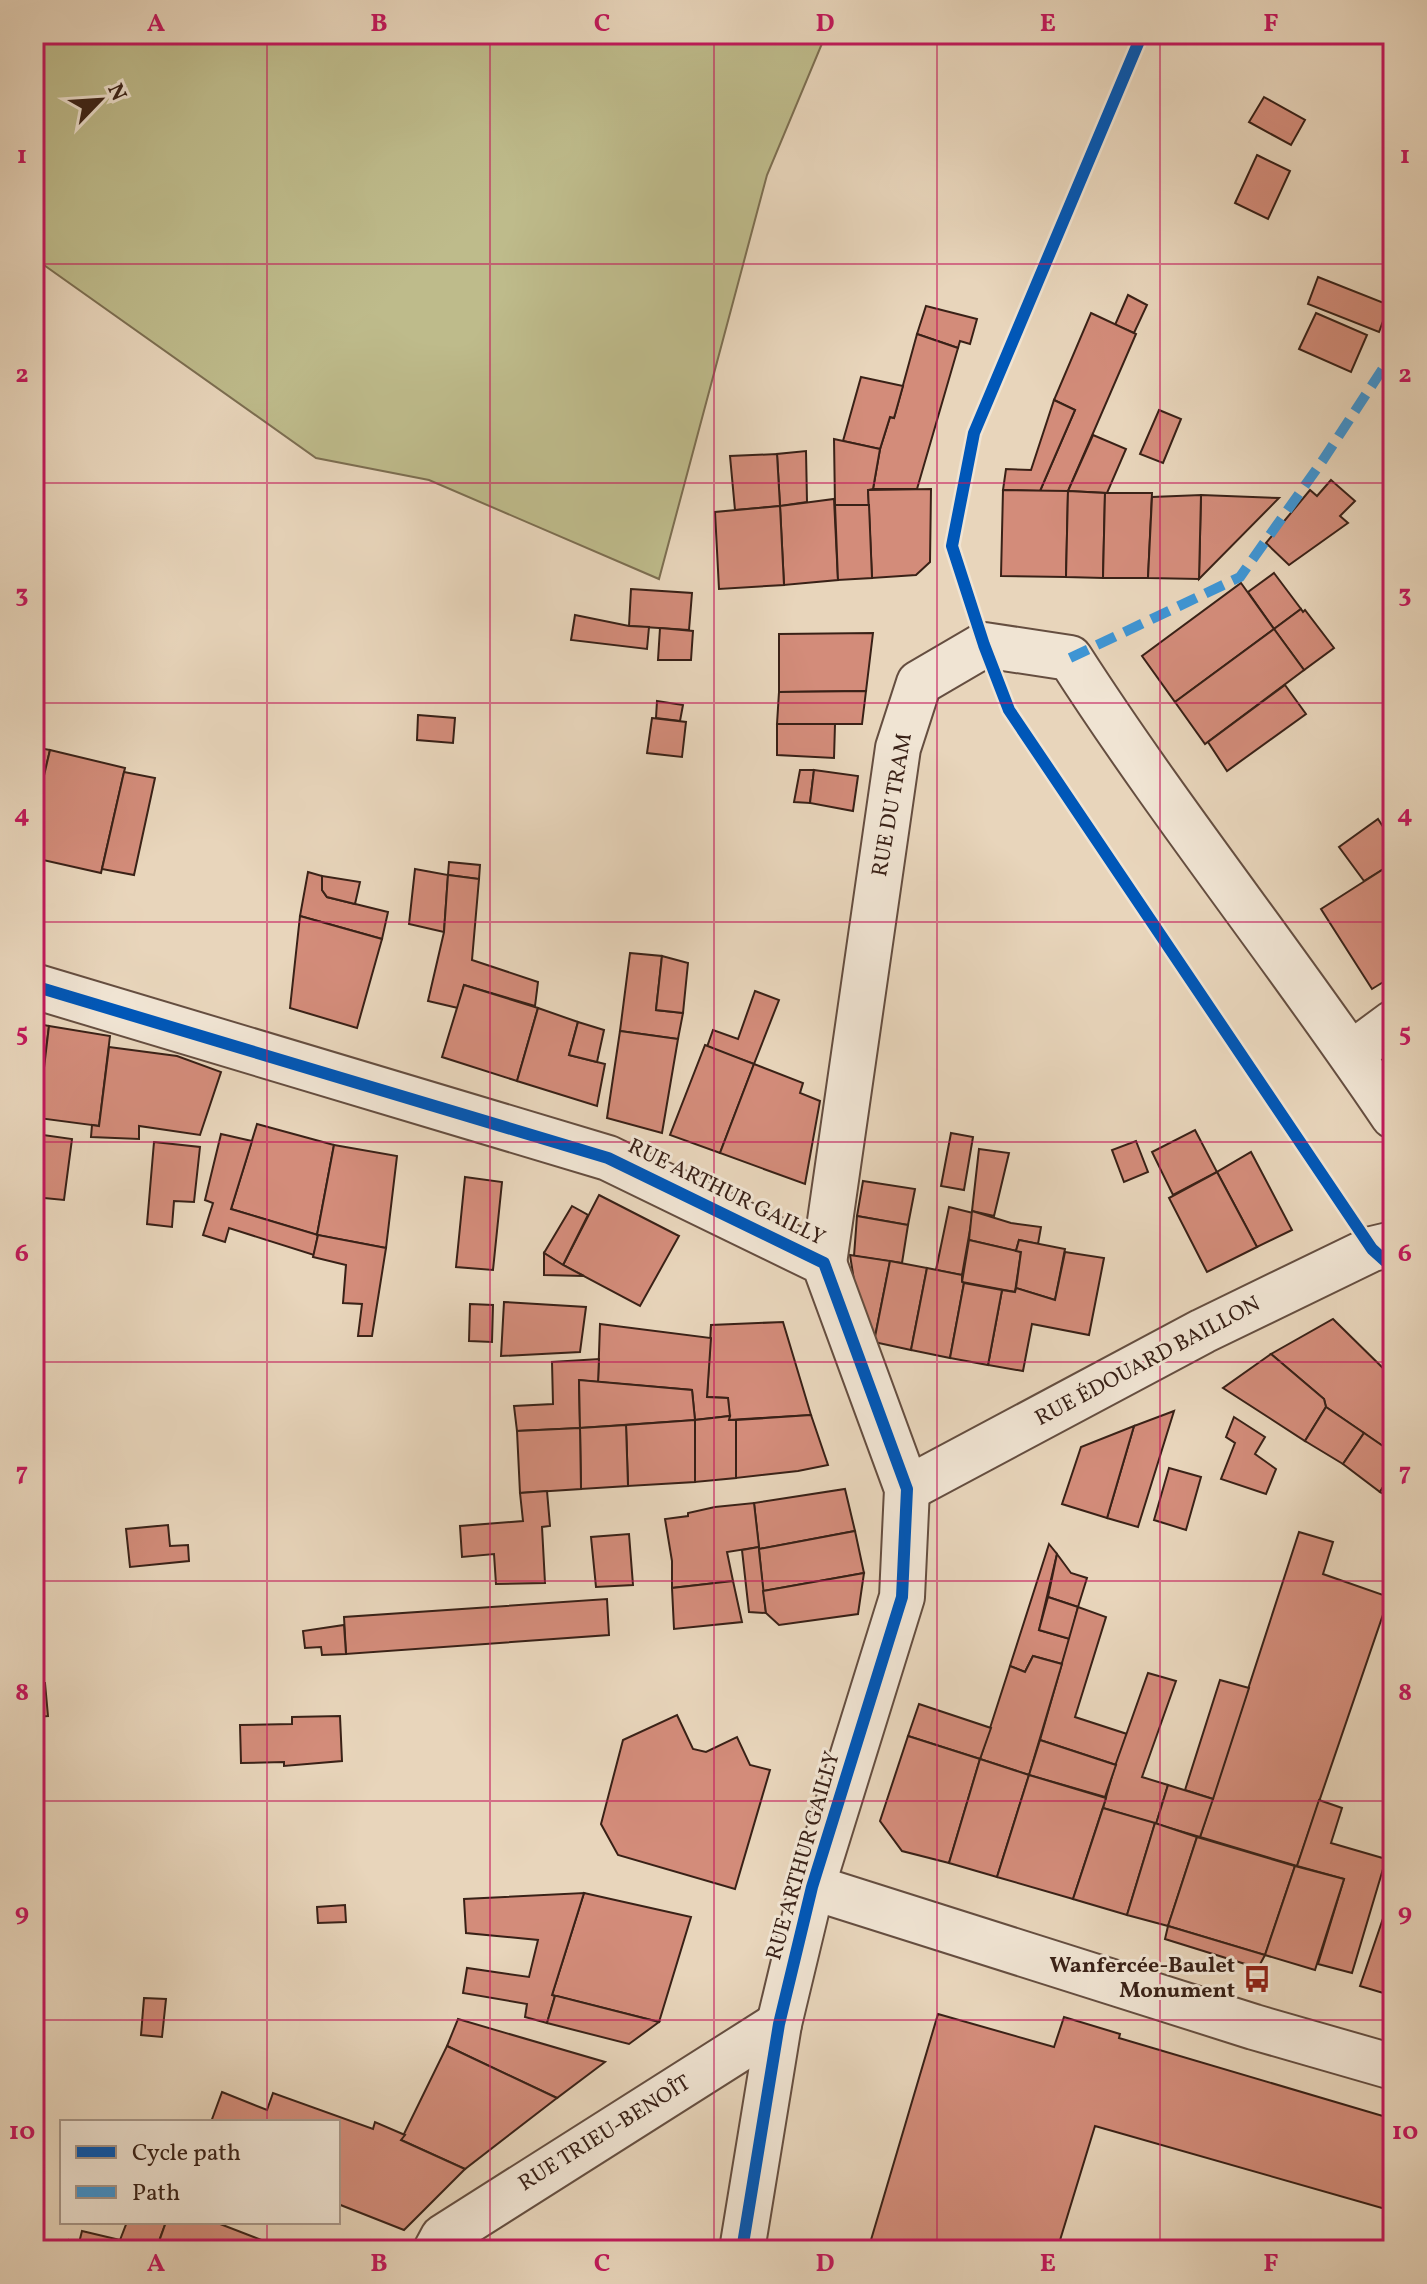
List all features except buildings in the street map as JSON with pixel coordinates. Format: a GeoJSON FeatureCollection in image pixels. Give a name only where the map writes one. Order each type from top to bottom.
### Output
{"type":"FeatureCollection","features":[{"type":"Feature","properties":{"kind":"street","name":"RUE DU TRAM"},"geometry":{"type":"LineString","coordinates":[[824,1263],[898,748],[919,683],[984,645],[1070,658],[1128,749],[1393,1116]]}},
{"type":"Feature","properties":{"kind":"street","name":"RUE ARTHUR GAILLY"},"geometry":{"type":"LineString","coordinates":[[34,986],[608,1158],[824,1263],[907,1489],[902,1597],[812,1887],[779,2024],[742,2250]]}},
{"type":"Feature","properties":{"kind":"street"},"geometry":{"type":"LineString","coordinates":[[1351,1054],[1393,1023]]}},
{"type":"Feature","properties":{"kind":"street","name":"RUE ÉDOUARD BAILLON"},"geometry":{"type":"LineString","coordinates":[[907,1489],[1203,1331],[1372,1249],[1393,1244]]}},
{"type":"Feature","properties":{"kind":"street"},"geometry":{"type":"LineString","coordinates":[[812,1887],[1254,2027],[1393,2067]]}},
{"type":"Feature","properties":{"kind":"street","name":"RUE TRIEU-BENOÎT"},"geometry":{"type":"LineString","coordinates":[[436,2250],[443,2237],[779,2024]]}},
{"type":"Feature","properties":{"kind":"shaded area"},"geometry":{"type":"Polygon","coordinates":[[[34,34],[826,34],[767,175],[659,579],[429,480],[316,458],[34,258],[34,34]]]}},
{"type":"Feature","properties":{"kind":"marked path"},"geometry":{"type":"LineString","coordinates":[[1070,658],[1240,577],[1323,460],[1393,353]]}},
{"type":"Feature","properties":{"kind":"cycle path"},"geometry":{"type":"LineString","coordinates":[[1142,34],[974,433],[952,546],[1009,710],[1372,1249],[1393,1268]]}},
{"type":"Feature","properties":{"kind":"cycle path"},"geometry":{"type":"LineString","coordinates":[[34,986],[608,1158],[824,1263],[907,1489],[902,1597],[812,1887],[779,2024],[742,2250]]}},
{"type":"Feature","properties":{"kind":"place","name":"Wanfercée-Baulet Monument"},"geometry":{"type":"Point","coordinates":[1257,1979]}}]}
